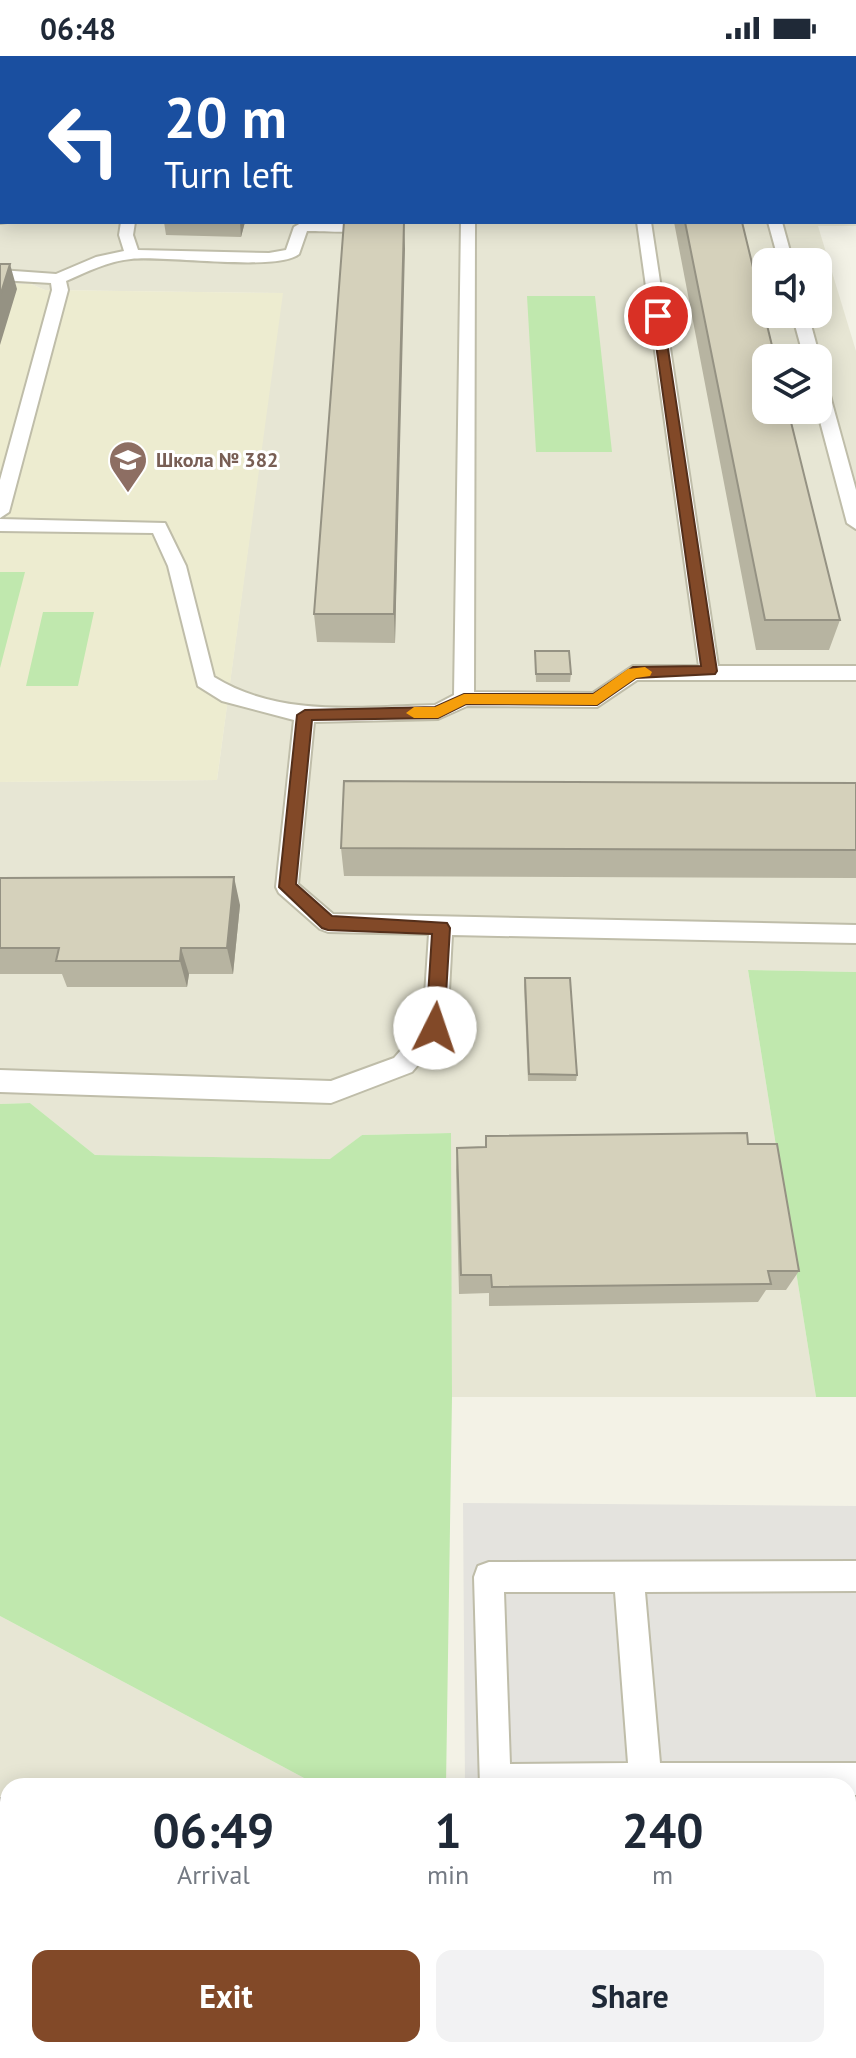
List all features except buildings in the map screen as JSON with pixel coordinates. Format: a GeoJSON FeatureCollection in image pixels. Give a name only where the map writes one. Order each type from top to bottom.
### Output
{"type":"FeatureCollection","features":[{"type":"Feature","properties":{"kind":"lane"},"geometry":{"type":"LineString","coordinates":[[128,224],[126,235],[132,254]]}},
{"type":"Feature","properties":{"kind":"lane"},"geometry":{"type":"LineString","coordinates":[[0,275],[58,279],[101,260],[132,254],[269,257],[292,254],[301,224],[356,227],[376,224]]}},
{"type":"Feature","properties":{"kind":"lane"},"geometry":{"type":"LineString","coordinates":[[464,699],[468,224]]}},
{"type":"Feature","properties":{"kind":"lane"},"geometry":{"type":"LineString","coordinates":[[644,224],[709,671]]}},
{"type":"Feature","properties":{"kind":"lane"},"geometry":{"type":"LineString","coordinates":[[776,224],[782,248]]}},
{"type":"Feature","properties":{"kind":"lane"},"geometry":{"type":"LineString","coordinates":[[0,512],[60,290],[58,279]]}},
{"type":"Feature","properties":{"kind":"lane"},"geometry":{"type":"LineString","coordinates":[[830,424],[856,523]]}},
{"type":"Feature","properties":{"kind":"lane"},"geometry":{"type":"LineString","coordinates":[[837,449],[856,449]]}},
{"type":"Feature","properties":{"kind":"lane"},"geometry":{"type":"LineString","coordinates":[[0,525],[159,527],[177,566],[205,681],[229,696],[305,715],[438,712],[464,699],[597,700],[633,673],[856,673]]}},
{"type":"Feature","properties":{"kind":"lane"},"geometry":{"type":"LineString","coordinates":[[305,715],[287,887],[328,923],[441,928],[856,934]]}},
{"type":"Feature","properties":{"kind":"lane"},"geometry":{"type":"LineString","coordinates":[[0,1081],[331,1092],[403,1065],[435,1028],[441,928]]}},
{"type":"Feature","properties":{"kind":"lane"},"geometry":{"type":"LineString","coordinates":[[494,1778],[489,1577],[856,1576]]}},
{"type":"Feature","properties":{"kind":"lane"},"geometry":{"type":"LineString","coordinates":[[629,1577],[645,1778]]}},
{"type":"Feature","properties":{"kind":"shaded area"},"geometry":{"type":"Polygon","coordinates":[[[0,224],[856,224],[818,226],[825,248],[752,248],[752,328],[832,328],[832,272],[856,351],[856,972],[748,970],[816,1397],[452,1397],[450,1133],[362,1135],[331,1159],[95,1155],[30,1103],[0,1104],[0,782],[217,780],[282,293],[45,290],[31,284],[0,284],[0,224]]]}},
{"type":"Feature","properties":{"kind":"shaded area","name":"Школа № 382"},"geometry":{"type":"Polygon","coordinates":[[[0,284],[31,284],[45,290],[283,293],[217,780],[0,782],[0,284]]]}},
{"type":"Feature","properties":{"kind":"shaded area"},"geometry":{"type":"Polygon","coordinates":[[[463,1503],[856,1506],[856,1778],[465,1778],[463,1503]]]}},
{"type":"Feature","properties":{"kind":"shaded area"},"geometry":{"type":"Polygon","coordinates":[[[0,1616],[304,1778],[0,1778],[0,1616]]]}},
{"type":"Feature","properties":{"kind":"green space"},"geometry":{"type":"Polygon","coordinates":[[[527,296],[595,296],[612,452],[536,452],[527,296]]]}},
{"type":"Feature","properties":{"kind":"green space"},"geometry":{"type":"Polygon","coordinates":[[[0,572],[25,572],[0,668],[0,572]]]}},
{"type":"Feature","properties":{"kind":"green space"},"geometry":{"type":"Polygon","coordinates":[[[43,612],[94,612],[78,686],[26,686],[43,612]]]}},
{"type":"Feature","properties":{"kind":"green space"},"geometry":{"type":"Polygon","coordinates":[[[748,970],[856,972],[856,1397],[816,1397],[748,970]]]}},
{"type":"Feature","properties":{"kind":"green space"},"geometry":{"type":"Polygon","coordinates":[[[30,1103],[95,1155],[330,1159],[362,1135],[451,1133],[452,1397],[446,1778],[304,1778],[0,1616],[0,1104],[30,1103]]]}},
{"type":"Feature","properties":{"kind":"slow traffic"},"geometry":{"type":"LineString","coordinates":[[414,713],[438,712],[464,699],[597,700],[633,673],[645,672]]}},
{"type":"Feature","properties":{"kind":"place","name":"Школа № 382"},"geometry":{"type":"Point","coordinates":[128,494]}},
{"type":"Feature","properties":{"kind":"route"},"geometry":{"type":"LineString","coordinates":[[435,1028],[441,928],[328,923],[287,887],[305,715],[438,712],[464,699],[597,700],[633,673],[709,671],[658,316]]}}]}
